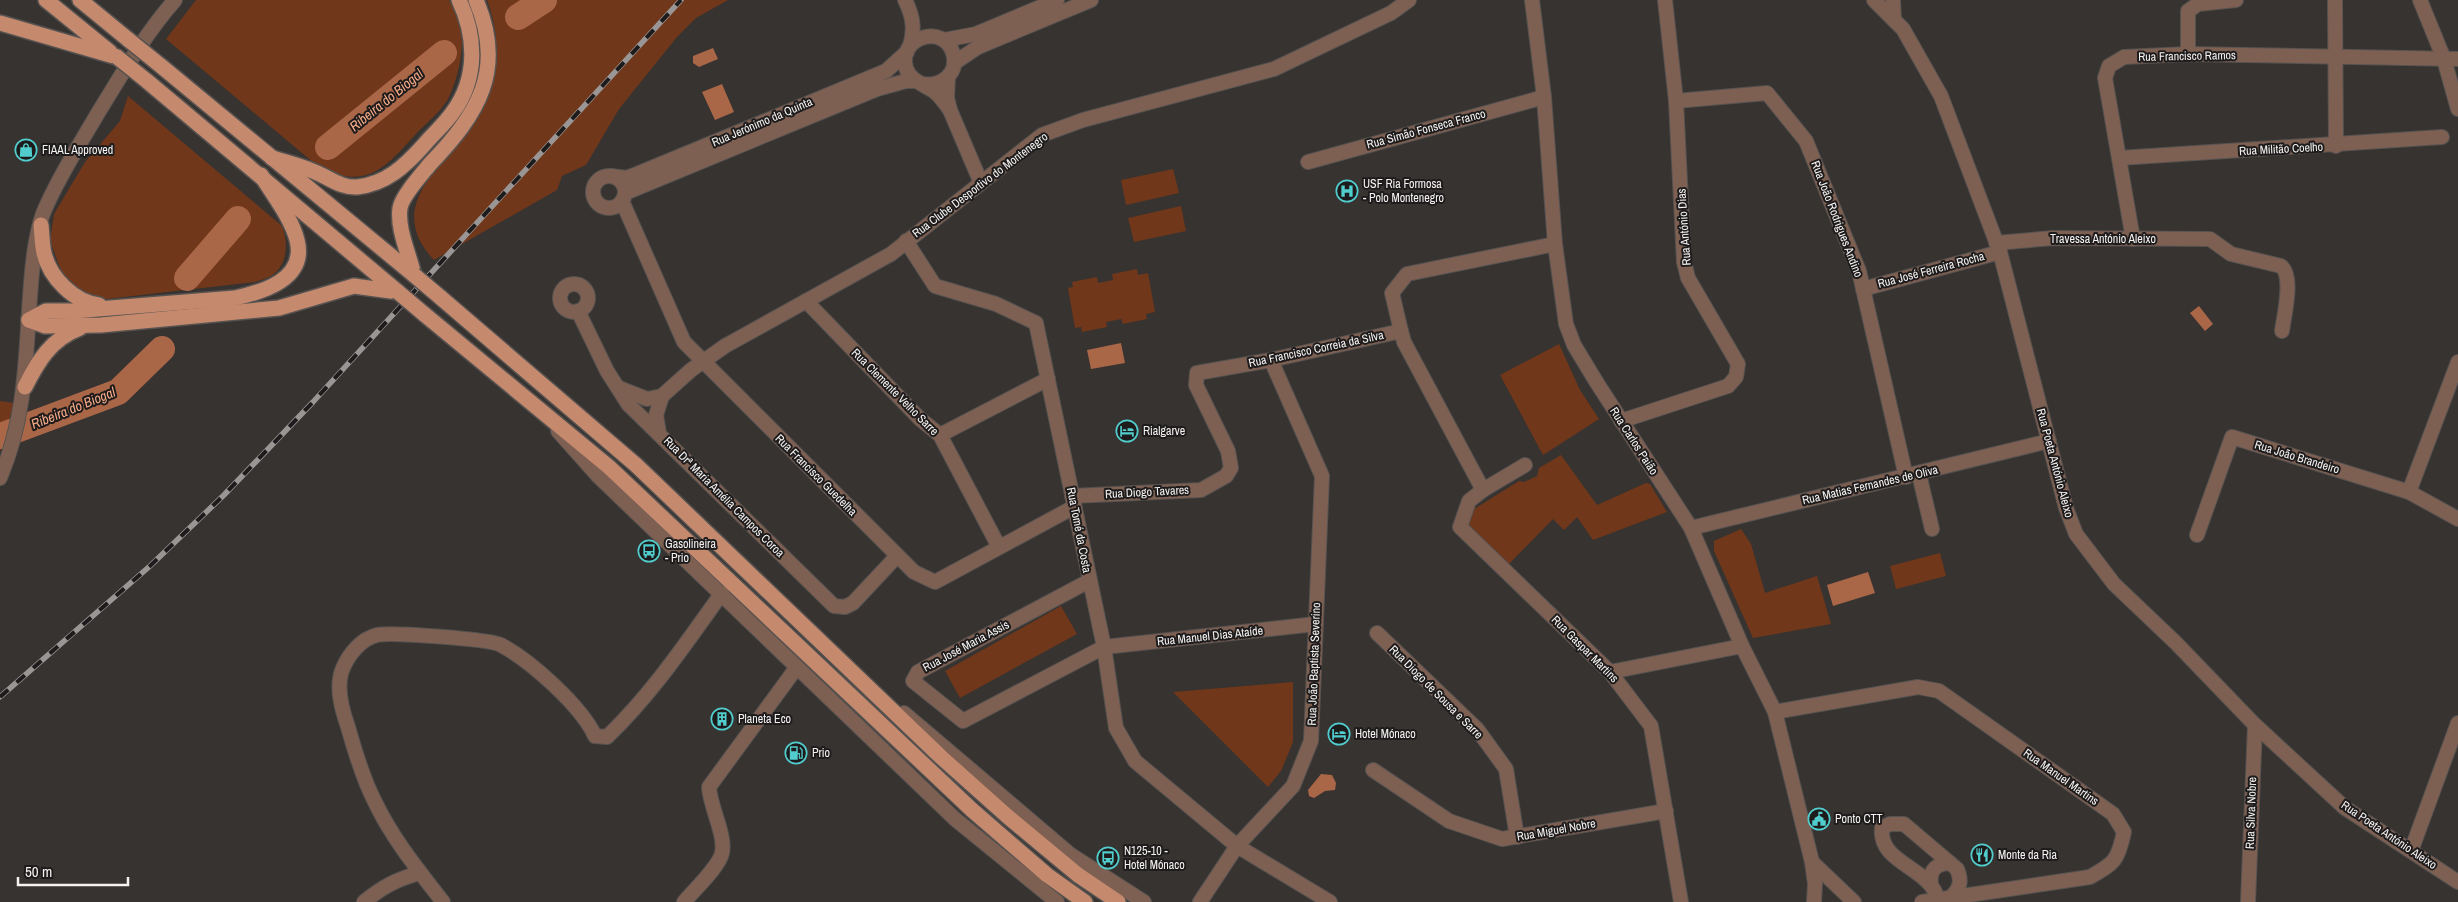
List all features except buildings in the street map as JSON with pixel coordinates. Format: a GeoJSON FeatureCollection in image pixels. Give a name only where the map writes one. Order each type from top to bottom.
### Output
{"type":"FeatureCollection","features":[{"type":"Feature","properties":{"kind":"main road"},"geometry":{"type":"LineString","coordinates":[[46,0],[147,81],[424,314],[610,467],[972,810],[1047,875],[1085,902]]}},
{"type":"Feature","properties":{"kind":"main road"},"geometry":{"type":"LineString","coordinates":[[80,0],[414,275],[622,452],[942,758],[1007,816],[1078,875],[1118,902]]}},
{"type":"Feature","properties":{"kind":"main road"},"geometry":{"type":"LineString","coordinates":[[95,0],[126,37]]}},
{"type":"Feature","properties":{"kind":"main road"},"geometry":{"type":"LineString","coordinates":[[272,158],[316,172],[345,187],[374,183],[389,178],[402,168],[453,112],[466,87],[471,68],[472,34],[460,0]]}},
{"type":"Feature","properties":{"kind":"main road"},"geometry":{"type":"LineString","coordinates":[[414,275],[399,224],[400,205],[418,178],[461,130],[480,98],[485,79],[488,40],[476,0]]}},
{"type":"Feature","properties":{"kind":"main road"},"geometry":{"type":"LineString","coordinates":[[0,22],[117,57]]}},
{"type":"Feature","properties":{"kind":"main road"},"geometry":{"type":"LineString","coordinates":[[30,320],[46,311],[73,311],[111,306],[235,298],[257,294],[278,284],[289,274],[296,258],[297,241],[291,226],[261,176]]}},
{"type":"Feature","properties":{"kind":"main road"},"geometry":{"type":"LineString","coordinates":[[41,225],[44,254],[54,275],[69,292],[89,304],[111,306]]}},
{"type":"Feature","properties":{"kind":"main road"},"geometry":{"type":"LineString","coordinates":[[30,320],[45,326],[101,324],[279,308],[354,286],[398,292]]}},
{"type":"Feature","properties":{"kind":"main road"},"geometry":{"type":"LineString","coordinates":[[24,387],[37,363],[49,347],[72,331],[101,324]]}},
{"type":"Feature","properties":{"kind":"street"},"geometry":{"type":"LineString","coordinates":[[0,478],[8,459],[21,413],[35,253],[44,211],[87,132],[158,19],[175,0]]}},
{"type":"Feature","properties":{"kind":"street","name":"Rua Jerónimo da Quinta"},"geometry":{"type":"LineString","coordinates":[[611,176],[626,178],[637,174],[886,71],[918,38],[926,36],[941,38],[976,34],[1057,0]]}},
{"type":"Feature","properties":{"kind":"street"},"geometry":{"type":"LineString","coordinates":[[954,63],[978,47],[1091,0]]}},
{"type":"Feature","properties":{"kind":"street","name":"Rua Clube Desportivo do Montenegro"},"geometry":{"type":"LineString","coordinates":[[662,396],[725,346],[891,254],[1042,135],[1059,128],[1274,69],[1391,13],[1408,0]]}},
{"type":"Feature","properties":{"kind":"street","name":"Rua Carlos Paião"},"geometry":{"type":"LineString","coordinates":[[1532,0],[1544,97],[1555,244],[1566,324],[1578,353],[1691,528],[1742,646],[1776,712],[1812,862],[1815,884],[1814,902]]}},
{"type":"Feature","properties":{"kind":"street","name":"Rua António Dias"},"geometry":{"type":"LineString","coordinates":[[1621,421],[1728,386],[1736,377],[1738,364],[1688,278],[1684,262],[1676,101],[1665,0]]}},
{"type":"Feature","properties":{"kind":"street","name":"Rua Poeta António Aleixo"},"geometry":{"type":"LineString","coordinates":[[1874,0],[1903,29],[1941,96],[1998,248],[2066,508],[2076,534],[2114,584],[2176,643],[2255,725],[2345,808],[2458,882]]}},
{"type":"Feature","properties":{"kind":"street"},"geometry":{"type":"LineString","coordinates":[[1892,0],[1894,20]]}},
{"type":"Feature","properties":{"kind":"street"},"geometry":{"type":"LineString","coordinates":[[2188,54],[2188,11],[2198,4],[2236,0]]}},
{"type":"Feature","properties":{"kind":"street"},"geometry":{"type":"LineString","coordinates":[[2334,0],[2336,146]]}},
{"type":"Feature","properties":{"kind":"street"},"geometry":{"type":"LineString","coordinates":[[2420,0],[2444,59],[2458,109]]}},
{"type":"Feature","properties":{"kind":"street"},"geometry":{"type":"LineString","coordinates":[[907,4],[925,27],[952,48],[954,63],[948,78],[947,98],[950,110],[981,183]]}},
{"type":"Feature","properties":{"kind":"street"},"geometry":{"type":"LineString","coordinates":[[907,4],[913,20],[913,34],[908,49],[906,66],[910,76],[942,98],[950,110]]}},
{"type":"Feature","properties":{"kind":"street","name":"Rua Francisco Ramos"},"geometry":{"type":"LineString","coordinates":[[2133,239],[2105,78],[2109,66],[2124,57],[2188,54],[2458,59]]}},
{"type":"Feature","properties":{"kind":"street","name":"Rua Jerónimo da Quinta"},"geometry":{"type":"LineString","coordinates":[[606,207],[615,206],[624,197],[877,89],[906,81],[940,84],[948,78]]}},
{"type":"Feature","properties":{"kind":"street","name":"Rua João Rodrigues Andino"},"geometry":{"type":"LineString","coordinates":[[1676,101],[1767,93],[1806,141],[1859,271],[1913,475],[1932,529]]}},
{"type":"Feature","properties":{"kind":"street","name":"Rua Simão Fonseca Franco"},"geometry":{"type":"LineString","coordinates":[[1308,162],[1544,97]]}},
{"type":"Feature","properties":{"kind":"street","name":"Rua Militão Coelho"},"geometry":{"type":"LineString","coordinates":[[2119,158],[2336,146],[2442,137]]}},
{"type":"Feature","properties":{"kind":"street"},"geometry":{"type":"LineString","coordinates":[[624,197],[620,180],[611,176],[602,178],[594,189],[595,199],[606,207],[619,211],[631,222]]}},
{"type":"Feature","properties":{"kind":"street","name":"Rua Francisco Guedelha"},"geometry":{"type":"LineString","coordinates":[[624,197],[631,222],[684,342],[914,572],[935,582],[1073,501]]}},
{"type":"Feature","properties":{"kind":"street","name":"Travessa António Aleixo"},"geometry":{"type":"LineString","coordinates":[[1998,248],[2053,238],[2225,240]]}},
{"type":"Feature","properties":{"kind":"street"},"geometry":{"type":"LineString","coordinates":[[2210,239],[2231,254],[2284,268],[2288,278],[2282,331]]}},
{"type":"Feature","properties":{"kind":"street","name":"Rua Tomé da Costa"},"geometry":{"type":"LineString","coordinates":[[906,242],[935,286],[996,304],[1036,323],[1104,647],[1116,728],[1124,745],[1135,761],[1237,846]]}},
{"type":"Feature","properties":{"kind":"street","name":"Rua Francisco Correia da Silva"},"geometry":{"type":"LineString","coordinates":[[1197,373],[1271,360],[1401,331],[1392,293],[1407,274],[1555,244]]}},
{"type":"Feature","properties":{"kind":"street","name":"Rua José Ferreira Rocha"},"geometry":{"type":"LineString","coordinates":[[1863,289],[1998,248]]}},
{"type":"Feature","properties":{"kind":"street","name":"Rua Clemente Velho Sarre"},"geometry":{"type":"LineString","coordinates":[[806,301],[920,419],[940,435],[999,546]]}},
{"type":"Feature","properties":{"kind":"street","name":"Rua Drª Maria Amélia Campos Coroa"},"geometry":{"type":"LineString","coordinates":[[578,311],[607,371],[628,404],[834,606],[845,607],[854,603],[897,556]]}},
{"type":"Feature","properties":{"kind":"street"},"geometry":{"type":"LineString","coordinates":[[1401,331],[1404,342],[1483,490]]}},
{"type":"Feature","properties":{"kind":"street","name":"Rua João Baptista Severino"},"geometry":{"type":"LineString","coordinates":[[1207,889],[1237,846],[1293,786],[1311,740],[1322,476],[1271,360]]}},
{"type":"Feature","properties":{"kind":"street"},"geometry":{"type":"LineString","coordinates":[[2409,492],[2458,362]]}},
{"type":"Feature","properties":{"kind":"street","name":"Rua Diogo Tavares"},"geometry":{"type":"LineString","coordinates":[[1073,501],[1201,490],[1226,476],[1231,468],[1228,452],[1196,385],[1197,373]]}},
{"type":"Feature","properties":{"kind":"street"},"geometry":{"type":"LineString","coordinates":[[940,435],[1048,380]]}},
{"type":"Feature","properties":{"kind":"street"},"geometry":{"type":"LineString","coordinates":[[619,388],[646,399],[662,396],[656,415],[659,433]]}},
{"type":"Feature","properties":{"kind":"street"},"geometry":{"type":"LineString","coordinates":[[528,398],[598,476],[722,593],[955,819],[1057,902]]}},
{"type":"Feature","properties":{"kind":"street","name":"Rua João Brandeiro"},"geometry":{"type":"LineString","coordinates":[[2197,535],[2232,437],[2409,492],[2458,519]]}},
{"type":"Feature","properties":{"kind":"street","name":"Rua Matias Fernandes de Oliva"},"geometry":{"type":"LineString","coordinates":[[1691,528],[2049,441]]}},
{"type":"Feature","properties":{"kind":"street","name":"Rua Gaspar Martins"},"geometry":{"type":"LineString","coordinates":[[1526,466],[1483,490],[1470,501],[1460,527],[1610,672],[1651,726],[1681,902]]}},
{"type":"Feature","properties":{"kind":"street","name":"Rua José Maria Assis"},"geometry":{"type":"LineString","coordinates":[[1089,582],[918,672],[914,681],[964,721],[1104,647]]}},
{"type":"Feature","properties":{"kind":"street"},"geometry":{"type":"LineString","coordinates":[[443,902],[420,872],[374,802],[355,751],[339,688],[342,669],[351,652],[364,641],[378,635],[438,636],[500,644],[521,658],[571,702],[589,723],[595,736],[607,737],[628,717],[662,677],[722,593]]}},
{"type":"Feature","properties":{"kind":"street","name":"Rua Manuel Dias Ataíde"},"geometry":{"type":"LineString","coordinates":[[1104,647],[1316,624]]}},
{"type":"Feature","properties":{"kind":"street","name":"Rua Diogo de Sousa e Sarre"},"geometry":{"type":"LineString","coordinates":[[1377,633],[1477,729],[1506,769],[1517,837]]}},
{"type":"Feature","properties":{"kind":"street"},"geometry":{"type":"LineString","coordinates":[[1610,672],[1742,646]]}},
{"type":"Feature","properties":{"kind":"street"},"geometry":{"type":"LineString","coordinates":[[684,902],[718,862],[722,852],[710,798],[710,787],[797,666]]}},
{"type":"Feature","properties":{"kind":"street"},"geometry":{"type":"LineString","coordinates":[[853,672],[952,752],[1016,810],[1071,854],[1144,902]]}},
{"type":"Feature","properties":{"kind":"street","name":"Rua Manuel Martins"},"geometry":{"type":"LineString","coordinates":[[1776,712],[1918,687],[1939,691],[2113,814],[2124,832],[2119,855],[2108,867],[2090,877],[1922,902]]}},
{"type":"Feature","properties":{"kind":"street"},"geometry":{"type":"LineString","coordinates":[[2410,851],[2458,722]]}},
{"type":"Feature","properties":{"kind":"street","name":"Rua Silva Nobre"},"geometry":{"type":"LineString","coordinates":[[2248,902],[2255,725]]}},
{"type":"Feature","properties":{"kind":"street","name":"Rua Miguel Nobre"},"geometry":{"type":"LineString","coordinates":[[1373,770],[1449,821],[1502,839],[1666,811]]}},
{"type":"Feature","properties":{"kind":"street"},"geometry":{"type":"LineString","coordinates":[[1890,824],[1904,824],[1957,869],[1962,878],[1959,889],[1944,900],[1931,884],[1884,848],[1881,836],[1882,828],[1890,824]]}},
{"type":"Feature","properties":{"kind":"street"},"geometry":{"type":"LineString","coordinates":[[1237,846],[1330,902]]}},
{"type":"Feature","properties":{"kind":"street"},"geometry":{"type":"LineString","coordinates":[[1812,862],[1854,902]]}},
{"type":"Feature","properties":{"kind":"street"},"geometry":{"type":"LineString","coordinates":[[1931,884],[1930,877],[1934,868],[1942,863],[1950,863]]}},
{"type":"Feature","properties":{"kind":"street"},"geometry":{"type":"LineString","coordinates":[[364,902],[382,887],[400,878],[420,872]]}},
{"type":"Feature","properties":{"kind":"street"},"geometry":{"type":"LineString","coordinates":[[1196,902],[1207,889]]}},
{"type":"Feature","properties":{"kind":"street"},"geometry":{"type":"LineString","coordinates":[[1200,902],[1207,889]]}},
{"type":"Feature","properties":{"kind":"shaded area"},"geometry":{"type":"Polygon","coordinates":[[[196,0],[449,0],[461,30],[462,40],[458,71],[448,99],[441,109],[384,166],[363,176],[337,175],[321,169],[166,39],[196,0]]]}},
{"type":"Feature","properties":{"kind":"shaded area"},"geometry":{"type":"Polygon","coordinates":[[[487,0],[728,0],[696,18],[677,37],[619,109],[586,165],[562,176],[557,190],[434,260],[418,237],[414,215],[420,194],[432,174],[465,135],[480,114],[490,93],[495,69],[496,46],[494,22],[487,0]]]}},
{"type":"Feature","properties":{"kind":"shaded area"},"geometry":{"type":"Polygon","coordinates":[[[713,48],[718,59],[699,67],[693,63],[693,56],[713,48]]]}},
{"type":"Feature","properties":{"kind":"shaded area"},"geometry":{"type":"Polygon","coordinates":[[[722,84],[734,112],[715,120],[702,92],[722,84]]]}},
{"type":"Feature","properties":{"kind":"shaded area"},"geometry":{"type":"Polygon","coordinates":[[[128,96],[282,226],[286,252],[282,264],[274,274],[255,282],[106,299],[83,293],[62,273],[50,241],[54,214],[85,162],[120,121],[128,96]]]}},
{"type":"Feature","properties":{"kind":"shaded area"},"geometry":{"type":"Polygon","coordinates":[[[1173,169],[1179,193],[1126,205],[1121,180],[1173,169]]]}},
{"type":"Feature","properties":{"kind":"shaded area"},"geometry":{"type":"Polygon","coordinates":[[[1181,206],[1186,231],[1134,242],[1128,218],[1181,206]]]}},
{"type":"Feature","properties":{"kind":"shaded area"},"geometry":{"type":"Polygon","coordinates":[[[1137,269],[1138,275],[1148,273],[1155,312],[1146,314],[1147,319],[1123,324],[1121,319],[1106,322],[1107,327],[1082,332],[1081,327],[1075,328],[1068,288],[1073,287],[1072,282],[1097,277],[1098,283],[1113,280],[1112,274],[1137,269]]]}},
{"type":"Feature","properties":{"kind":"shaded area"},"geometry":{"type":"Polygon","coordinates":[[[2199,306],[2213,324],[2205,331],[2190,313],[2199,306]]]}},
{"type":"Feature","properties":{"kind":"shaded area"},"geometry":{"type":"Polygon","coordinates":[[[1121,343],[1125,363],[1091,369],[1087,350],[1121,343]]]}},
{"type":"Feature","properties":{"kind":"shaded area"},"geometry":{"type":"Polygon","coordinates":[[[1559,344],[1580,390],[1599,419],[1543,455],[1500,375],[1559,344]]]}},
{"type":"Feature","properties":{"kind":"shaded area"},"geometry":{"type":"Polygon","coordinates":[[[0,401],[14,403],[0,452],[0,401]]]}},
{"type":"Feature","properties":{"kind":"shaded area"},"geometry":{"type":"Polygon","coordinates":[[[1561,455],[1597,505],[1646,483],[1650,484],[1667,512],[1593,540],[1577,517],[1564,530],[1553,519],[1508,565],[1468,528],[1468,518],[1474,509],[1519,481],[1524,482],[1537,476],[1539,468],[1561,455]]]}},
{"type":"Feature","properties":{"kind":"shaded area"},"geometry":{"type":"Polygon","coordinates":[[[1741,529],[1751,544],[1765,593],[1817,576],[1831,624],[1753,638],[1714,551],[1714,541],[1741,529]]]}},
{"type":"Feature","properties":{"kind":"shaded area"},"geometry":{"type":"Polygon","coordinates":[[[1940,553],[1946,576],[1896,589],[1890,566],[1940,553]]]}},
{"type":"Feature","properties":{"kind":"shaded area"},"geometry":{"type":"Polygon","coordinates":[[[1868,572],[1875,593],[1833,606],[1827,585],[1868,572]]]}},
{"type":"Feature","properties":{"kind":"shaded area"},"geometry":{"type":"Polygon","coordinates":[[[1061,606],[1077,634],[960,698],[945,671],[1061,606]]]}},
{"type":"Feature","properties":{"kind":"shaded area"},"geometry":{"type":"Polygon","coordinates":[[[1293,682],[1293,742],[1281,771],[1268,787],[1173,692],[1293,682]]]}},
{"type":"Feature","properties":{"kind":"shaded area"},"geometry":{"type":"Polygon","coordinates":[[[1321,774],[1332,775],[1336,783],[1335,790],[1325,791],[1314,798],[1309,796],[1308,790],[1321,774]]]}},
{"type":"Feature","properties":{"kind":"waterway","name":"Ribeira do Biogal"},"geometry":{"type":"LineString","coordinates":[[518,17],[544,0]]}},
{"type":"Feature","properties":{"kind":"waterway","name":"Ribeira do Biogal"},"geometry":{"type":"LineString","coordinates":[[328,147],[444,53]]}},
{"type":"Feature","properties":{"kind":"waterway","name":"Ribeira do Biogal"},"geometry":{"type":"LineString","coordinates":[[187,278],[238,219]]}},
{"type":"Feature","properties":{"kind":"waterway","name":"Ribeira do Biogal"},"geometry":{"type":"LineString","coordinates":[[0,436],[118,392],[162,349]]}},
{"type":"Feature","properties":{"kind":"railway"},"geometry":{"type":"LineString","coordinates":[[0,697],[150,566],[224,495],[313,402],[681,0]]}},
{"type":"Feature","properties":{"kind":"place","name":"FIAAL Approved"},"geometry":{"type":"Point","coordinates":[26,150]}},
{"type":"Feature","properties":{"kind":"place","name":"USF Ria Formosa - Polo Montenegro"},"geometry":{"type":"Point","coordinates":[1347,191]}},
{"type":"Feature","properties":{"kind":"place","name":"Rialgarve"},"geometry":{"type":"Point","coordinates":[1127,431]}},
{"type":"Feature","properties":{"kind":"place","name":"Gasolineira - Prio"},"geometry":{"type":"Point","coordinates":[649,551]}},
{"type":"Feature","properties":{"kind":"place","name":"Planeta Eco"},"geometry":{"type":"Point","coordinates":[722,719]}},
{"type":"Feature","properties":{"kind":"place","name":"Hotel Mónaco"},"geometry":{"type":"Point","coordinates":[1339,734]}},
{"type":"Feature","properties":{"kind":"place","name":"Prio"},"geometry":{"type":"Point","coordinates":[796,753]}},
{"type":"Feature","properties":{"kind":"place","name":"Ponto CTT"},"geometry":{"type":"Point","coordinates":[1819,819]}},
{"type":"Feature","properties":{"kind":"place","name":"Monte da Ria"},"geometry":{"type":"Point","coordinates":[1982,855]}},
{"type":"Feature","properties":{"kind":"place","name":"N125-10 - Hotel Mónaco"},"geometry":{"type":"Point","coordinates":[1108,858]}}]}
